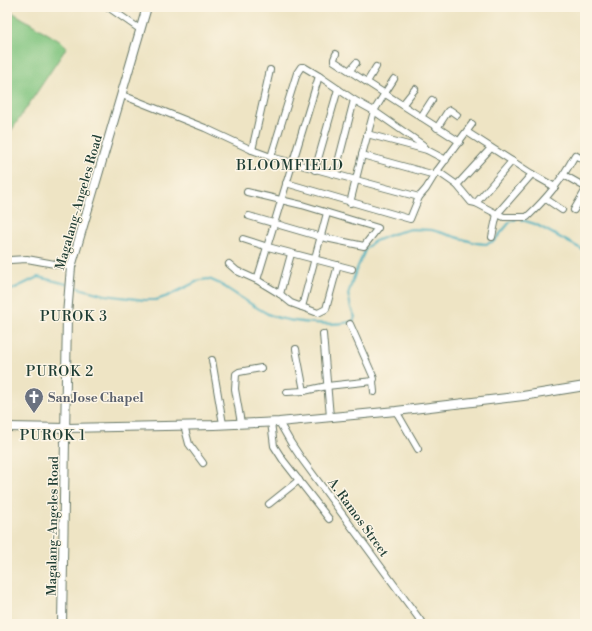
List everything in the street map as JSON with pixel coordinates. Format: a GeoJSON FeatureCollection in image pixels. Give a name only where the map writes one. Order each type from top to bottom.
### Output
{"type":"FeatureCollection","features":[{"type":"Feature","properties":{"kind":"main road","name":"Magalang-Angeles Road"},"geometry":{"type":"LineString","coordinates":[[62,624],[67,314],[69,281],[71,267],[141,30],[144,8]]}},
{"type":"Feature","properties":{"kind":"main road"},"geometry":{"type":"LineString","coordinates":[[7,427],[66,428],[280,422],[396,411],[523,396],[585,386]]}},
{"type":"Feature","properties":{"kind":"street"},"geometry":{"type":"LineString","coordinates":[[108,7],[141,30]]}},
{"type":"Feature","properties":{"kind":"street"},"geometry":{"type":"LineString","coordinates":[[336,54],[334,61],[460,142]]}},
{"type":"Feature","properties":{"kind":"street"},"geometry":{"type":"LineString","coordinates":[[350,70],[356,63]]}},
{"type":"Feature","properties":{"kind":"street"},"geometry":{"type":"LineString","coordinates":[[271,158],[299,69],[301,67],[304,67],[319,76],[354,100],[374,111],[423,145],[427,150]]}},
{"type":"Feature","properties":{"kind":"street"},"geometry":{"type":"LineString","coordinates":[[367,82],[376,67]]}},
{"type":"Feature","properties":{"kind":"street"},"geometry":{"type":"LineString","coordinates":[[252,150],[270,70]]}},
{"type":"Feature","properties":{"kind":"street"},"geometry":{"type":"LineString","coordinates":[[257,280],[268,247],[280,200],[293,163],[319,76]]}},
{"type":"Feature","properties":{"kind":"street"},"geometry":{"type":"LineString","coordinates":[[350,203],[374,111],[394,79]]}},
{"type":"Feature","properties":{"kind":"street"},"geometry":{"type":"LineString","coordinates":[[314,170],[338,88]]}},
{"type":"Feature","properties":{"kind":"street"},"geometry":{"type":"LineString","coordinates":[[403,104],[415,89]]}},
{"type":"Feature","properties":{"kind":"street"},"geometry":{"type":"LineString","coordinates":[[122,95],[205,128],[271,158],[419,197]]}},
{"type":"Feature","properties":{"kind":"street"},"geometry":{"type":"LineString","coordinates":[[335,174],[354,100]]}},
{"type":"Feature","properties":{"kind":"street"},"geometry":{"type":"LineString","coordinates":[[421,117],[432,100]]}},
{"type":"Feature","properties":{"kind":"street"},"geometry":{"type":"LineString","coordinates":[[437,128],[448,111],[450,110],[458,115]]}},
{"type":"Feature","properties":{"kind":"street"},"geometry":{"type":"LineString","coordinates":[[286,183],[350,203],[410,219],[419,197],[472,124]]}},
{"type":"Feature","properties":{"kind":"street"},"geometry":{"type":"LineString","coordinates":[[467,132],[532,174],[555,186]]}},
{"type":"Feature","properties":{"kind":"street"},"geometry":{"type":"LineString","coordinates":[[367,134],[427,150],[446,160]]}},
{"type":"Feature","properties":{"kind":"street"},"geometry":{"type":"LineString","coordinates":[[457,185],[491,148]]}},
{"type":"Feature","properties":{"kind":"street"},"geometry":{"type":"LineString","coordinates":[[362,155],[436,173],[457,185],[468,200],[504,217],[527,217],[546,199],[564,175],[575,155],[585,161]]}},
{"type":"Feature","properties":{"kind":"street"},"geometry":{"type":"LineString","coordinates":[[476,203],[512,161]]}},
{"type":"Feature","properties":{"kind":"street"},"geometry":{"type":"LineString","coordinates":[[492,237],[497,214],[532,174]]}},
{"type":"Feature","properties":{"kind":"street"},"geometry":{"type":"LineString","coordinates":[[564,175],[585,186]]}},
{"type":"Feature","properties":{"kind":"street"},"geometry":{"type":"LineString","coordinates":[[574,210],[585,191]]}},
{"type":"Feature","properties":{"kind":"street"},"geometry":{"type":"LineString","coordinates":[[247,192],[302,205],[378,228],[364,246],[321,237],[249,216]]}},
{"type":"Feature","properties":{"kind":"street"},"geometry":{"type":"LineString","coordinates":[[546,199],[562,210]]}},
{"type":"Feature","properties":{"kind":"street"},"geometry":{"type":"LineString","coordinates":[[302,307],[327,213]]}},
{"type":"Feature","properties":{"kind":"street"},"geometry":{"type":"LineString","coordinates":[[243,239],[291,254],[352,269]]}},
{"type":"Feature","properties":{"kind":"street"},"geometry":{"type":"LineString","coordinates":[[280,294],[291,254]]}},
{"type":"Feature","properties":{"kind":"street"},"geometry":{"type":"LineString","coordinates":[[10,260],[27,259],[71,267]]}},
{"type":"Feature","properties":{"kind":"street"},"geometry":{"type":"LineString","coordinates":[[230,264],[237,271],[257,280],[280,294],[291,303],[318,313],[326,309],[338,265]]}},
{"type":"Feature","properties":{"kind":"street"},"geometry":{"type":"LineString","coordinates":[[350,324],[373,376],[374,392]]}},
{"type":"Feature","properties":{"kind":"street"},"geometry":{"type":"LineString","coordinates":[[323,334],[330,417]]}},
{"type":"Feature","properties":{"kind":"street"},"geometry":{"type":"LineString","coordinates":[[296,349],[304,391]]}},
{"type":"Feature","properties":{"kind":"street"},"geometry":{"type":"LineString","coordinates":[[212,360],[223,424]]}},
{"type":"Feature","properties":{"kind":"street"},"geometry":{"type":"LineString","coordinates":[[241,423],[235,389],[236,374],[239,372],[261,368]]}},
{"type":"Feature","properties":{"kind":"street"},"geometry":{"type":"LineString","coordinates":[[286,392],[304,391],[327,386],[373,381]]}},
{"type":"Feature","properties":{"kind":"street"},"geometry":{"type":"LineString","coordinates":[[396,411],[418,449]]}},
{"type":"Feature","properties":{"kind":"street"},"geometry":{"type":"LineString","coordinates":[[271,422],[274,446],[329,519]]}},
{"type":"Feature","properties":{"kind":"street","name":"A. Ramos Street"},"geometry":{"type":"LineString","coordinates":[[280,422],[301,458],[423,624]]}},
{"type":"Feature","properties":{"kind":"street"},"geometry":{"type":"LineString","coordinates":[[184,425],[189,444],[203,463]]}},
{"type":"Feature","properties":{"kind":"street"},"geometry":{"type":"LineString","coordinates":[[269,504],[299,480]]}},
{"type":"Feature","properties":{"kind":"green space"},"geometry":{"type":"Polygon","coordinates":[[[7,9],[63,43],[67,47],[7,137],[7,9]]]}},
{"type":"Feature","properties":{"kind":"waterway"},"geometry":{"type":"LineString","coordinates":[[71,286],[105,295],[156,300],[168,296],[200,280],[209,279],[268,314],[276,317],[310,323],[345,323],[353,321],[355,317],[351,308],[348,294],[366,248],[373,242],[392,234],[411,229],[432,230],[476,243],[486,244],[494,241],[510,222],[516,219]]}},
{"type":"Feature","properties":{"kind":"waterway"},"geometry":{"type":"LineString","coordinates":[[522,220],[535,224],[585,251]]}},
{"type":"Feature","properties":{"kind":"waterway"},"geometry":{"type":"LineString","coordinates":[[7,292],[38,277],[67,284]]}},
{"type":"Feature","properties":{"kind":"place","name":"San Jose Chapel"},"geometry":{"type":"Point","coordinates":[34,414]}},
{"type":"Feature","properties":{"kind":"district","name":"BLOOMFIELD"},"geometry":{"type":"Point","coordinates":[290,165]}},
{"type":"Feature","properties":{"kind":"district","name":"PUROK 3"},"geometry":{"type":"Point","coordinates":[74,316]}},
{"type":"Feature","properties":{"kind":"district","name":"PUROK 2"},"geometry":{"type":"Point","coordinates":[60,371]}},
{"type":"Feature","properties":{"kind":"district","name":"PUROK 1"},"geometry":{"type":"Point","coordinates":[53,435]}}]}
